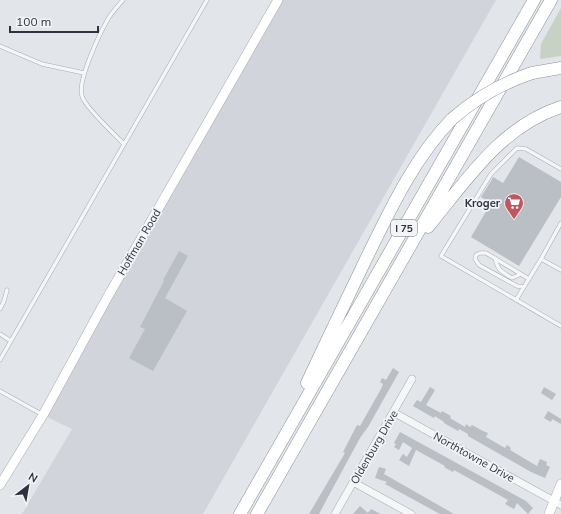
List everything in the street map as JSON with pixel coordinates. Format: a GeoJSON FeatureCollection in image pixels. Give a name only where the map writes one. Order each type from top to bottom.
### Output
{"type":"FeatureCollection","features":[{"type":"Feature","properties":{"kind":"highway","name":"I 75"},"geometry":{"type":"LineString","coordinates":[[240,514],[534,0]]}},
{"type":"Feature","properties":{"kind":"highway","name":"I 75"},"geometry":{"type":"LineString","coordinates":[[257,514],[551,0]]}},
{"type":"Feature","properties":{"kind":"highway"},"geometry":{"type":"LineString","coordinates":[[273,457],[332,330],[391,209],[426,150],[452,119],[469,105],[494,89],[532,73],[561,68]]}},
{"type":"Feature","properties":{"kind":"highway"},"geometry":{"type":"LineString","coordinates":[[409,249],[480,162],[494,148],[523,125],[539,116],[561,107]]}},
{"type":"Feature","properties":{"kind":"street","name":"Hoffman Road"},"geometry":{"type":"LineString","coordinates":[[0,485],[43,415],[111,291],[278,0]]}},
{"type":"Feature","properties":{"kind":"street","name":"Oldenburg Drive"},"geometry":{"type":"LineString","coordinates":[[335,514],[412,379]]}},
{"type":"Feature","properties":{"kind":"street","name":"Northtowne Drive"},"geometry":{"type":"LineString","coordinates":[[393,412],[558,503]]}},
{"type":"Feature","properties":{"kind":"street"},"geometry":{"type":"LineString","coordinates":[[354,482],[411,514]]}},
{"type":"Feature","properties":{"kind":"street"},"geometry":{"type":"LineString","coordinates":[[549,514],[558,503],[561,484]]}},
{"type":"Feature","properties":{"kind":"lane"},"geometry":{"type":"LineString","coordinates":[[123,0],[100,34],[84,73],[81,85],[82,97],[97,116],[124,144]]}},
{"type":"Feature","properties":{"kind":"lane"},"geometry":{"type":"LineString","coordinates":[[0,360],[207,0]]}},
{"type":"Feature","properties":{"kind":"lane"},"geometry":{"type":"LineString","coordinates":[[0,46],[42,64],[84,73]]}},
{"type":"Feature","properties":{"kind":"lane"},"geometry":{"type":"LineString","coordinates":[[561,169],[526,149],[517,148],[491,174],[441,256],[561,326]]}},
{"type":"Feature","properties":{"kind":"lane"},"geometry":{"type":"LineString","coordinates":[[516,300],[561,223]]}},
{"type":"Feature","properties":{"kind":"lane"},"geometry":{"type":"LineString","coordinates":[[524,287],[517,286],[479,265],[475,259],[476,256],[480,253],[486,253],[529,278]]}},
{"type":"Feature","properties":{"kind":"lane"},"geometry":{"type":"LineString","coordinates":[[495,258],[498,269],[512,278],[521,274]]}},
{"type":"Feature","properties":{"kind":"lane"},"geometry":{"type":"LineString","coordinates":[[541,259],[561,270]]}},
{"type":"Feature","properties":{"kind":"lane"},"geometry":{"type":"LineString","coordinates":[[0,309],[7,290]]}},
{"type":"Feature","properties":{"kind":"lane"},"geometry":{"type":"LineString","coordinates":[[0,334],[11,341]]}},
{"type":"Feature","properties":{"kind":"lane"},"geometry":{"type":"LineString","coordinates":[[0,391],[43,415]]}},
{"type":"Feature","properties":{"kind":"shaded area"},"geometry":{"type":"Polygon","coordinates":[[[278,0],[496,0],[203,514],[22,514],[72,429],[43,415],[278,0]]]}},
{"type":"Feature","properties":{"kind":"green space"},"geometry":{"type":"Polygon","coordinates":[[[561,8],[561,56],[540,59],[541,44],[561,8]]]}},
{"type":"Feature","properties":{"kind":"building","name":"Kroger"},"geometry":{"type":"Polygon","coordinates":[[[519,157],[561,182],[561,197],[519,266],[471,237],[491,203],[481,197],[493,177],[503,183],[519,157]]]}},
{"type":"Feature","properties":{"kind":"building"},"geometry":{"type":"Polygon","coordinates":[[[179,251],[188,256],[165,298],[187,311],[153,371],[129,358],[145,329],[140,327],[179,251]]]}},
{"type":"Feature","properties":{"kind":"building"},"geometry":{"type":"Polygon","coordinates":[[[393,368],[399,372],[368,427],[360,438],[319,514],[309,514],[345,453],[343,452],[357,425],[360,426],[381,389],[383,384],[380,382],[382,378],[386,380],[393,368]]]}},
{"type":"Feature","properties":{"kind":"building"},"geometry":{"type":"Polygon","coordinates":[[[430,387],[435,390],[426,405],[441,413],[442,411],[451,416],[450,418],[465,427],[466,424],[470,427],[472,425],[488,433],[486,437],[505,448],[507,445],[511,448],[510,450],[537,466],[540,459],[547,462],[546,465],[550,467],[545,478],[531,472],[468,436],[468,434],[459,429],[458,431],[435,416],[434,418],[413,406],[417,400],[421,402],[430,387]]]}},
{"type":"Feature","properties":{"kind":"building"},"geometry":{"type":"Polygon","coordinates":[[[544,387],[556,394],[552,400],[541,393],[544,387]]]}},
{"type":"Feature","properties":{"kind":"building"},"geometry":{"type":"Polygon","coordinates":[[[548,411],[561,419],[561,424],[552,419],[551,422],[544,418],[548,411]]]}},
{"type":"Feature","properties":{"kind":"building"},"geometry":{"type":"Polygon","coordinates":[[[400,432],[526,501],[533,508],[528,514],[517,503],[514,509],[505,504],[508,500],[454,470],[453,472],[416,450],[409,466],[399,460],[403,454],[407,457],[412,448],[403,442],[399,450],[394,447],[396,444],[394,443],[400,432]]]}},
{"type":"Feature","properties":{"kind":"building"},"geometry":{"type":"Polygon","coordinates":[[[379,467],[386,469],[384,474],[454,514],[440,514],[385,484],[387,482],[375,478],[379,467]]]}},
{"type":"Feature","properties":{"kind":"building"},"geometry":{"type":"Polygon","coordinates":[[[360,506],[368,513],[371,509],[381,514],[353,514],[360,506]]]}},
{"type":"Feature","properties":{"kind":"place","name":"Kroger"},"geometry":{"type":"Point","coordinates":[514,220]}}]}
